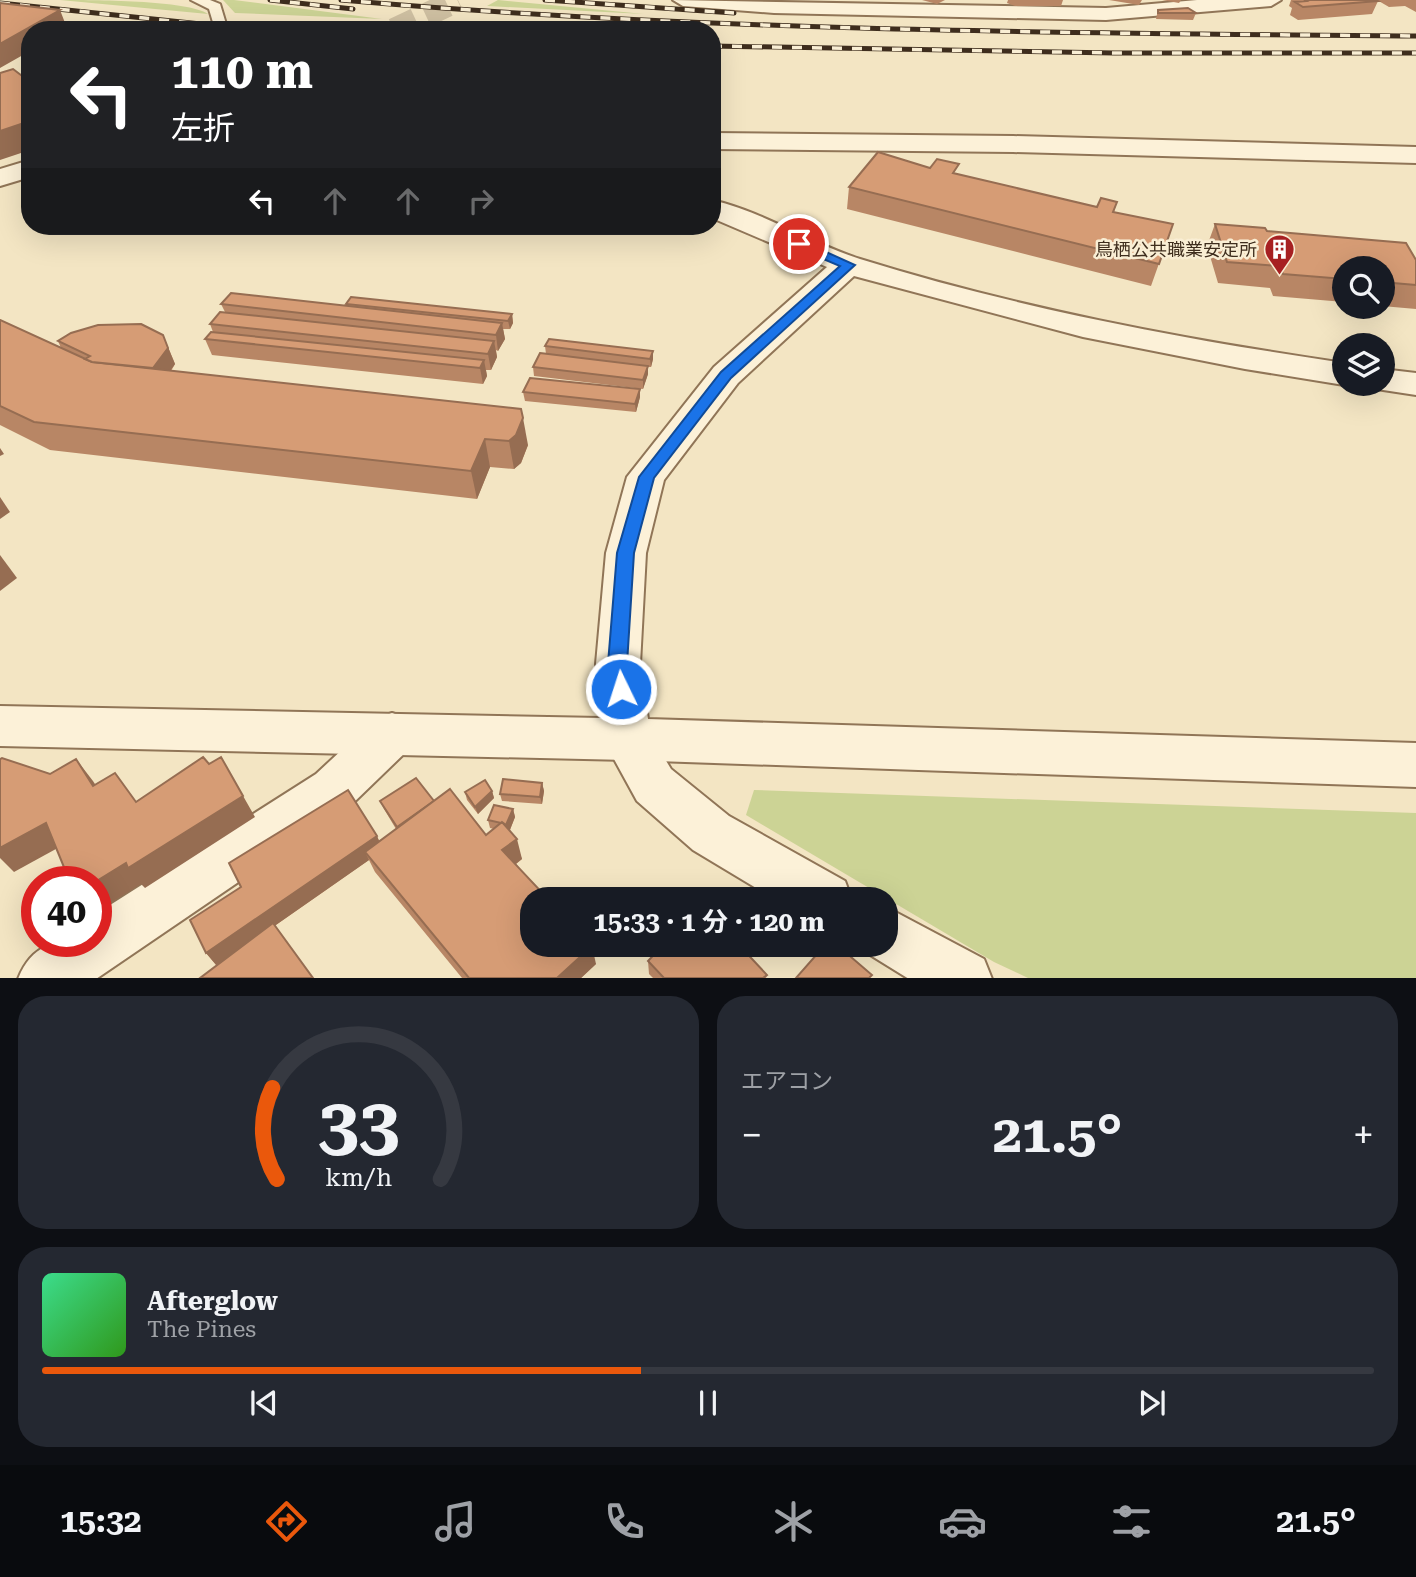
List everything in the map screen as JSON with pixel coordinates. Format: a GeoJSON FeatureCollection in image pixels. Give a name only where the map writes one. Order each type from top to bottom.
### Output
{"type":"FeatureCollection","features":[{"type":"Feature","properties":{"kind":"street"},"geometry":{"type":"LineString","coordinates":[[683,0],[774,7],[1105,14],[1271,0]]}},
{"type":"Feature","properties":{"kind":"street"},"geometry":{"type":"LineString","coordinates":[[721,141],[1013,144],[1416,155]]}},
{"type":"Feature","properties":{"kind":"street"},"geometry":{"type":"LineString","coordinates":[[0,178],[21,171]]}},
{"type":"Feature","properties":{"kind":"street"},"geometry":{"type":"LineString","coordinates":[[721,212],[849,265],[1083,327],[1245,359],[1332,372]]}},
{"type":"Feature","properties":{"kind":"street"},"geometry":{"type":"LineString","coordinates":[[804,887],[711,833],[654,785],[627,738],[618,664],[625,567],[646,477],[726,375],[849,265]]}},
{"type":"Feature","properties":{"kind":"street"},"geometry":{"type":"LineString","coordinates":[[1395,382],[1416,384]]}},
{"type":"Feature","properties":{"kind":"street"},"geometry":{"type":"LineString","coordinates":[[0,726],[627,738],[1416,765]]}},
{"type":"Feature","properties":{"kind":"street"},"geometry":{"type":"LineString","coordinates":[[46,978],[333,790],[392,734]]}},
{"type":"Feature","properties":{"kind":"street"},"geometry":{"type":"LineString","coordinates":[[898,941],[964,978]]}},
{"type":"Feature","properties":{"kind":"lane"},"geometry":{"type":"LineString","coordinates":[[198,0],[215,7],[219,21]]}},
{"type":"Feature","properties":{"kind":"green space"},"geometry":{"type":"Polygon","coordinates":[[[60,0],[161,3],[197,9],[208,14],[60,0]]]}},
{"type":"Feature","properties":{"kind":"green space"},"geometry":{"type":"Polygon","coordinates":[[[223,0],[234,0],[382,19],[235,13],[223,0]]]}},
{"type":"Feature","properties":{"kind":"green space"},"geometry":{"type":"Polygon","coordinates":[[[498,0],[644,14],[487,6],[498,0]]]}},
{"type":"Feature","properties":{"kind":"green space"},"geometry":{"type":"Polygon","coordinates":[[[754,790],[1416,813],[1416,978],[1028,978],[994,962],[898,905],[898,887],[867,887],[746,815],[754,790]]]}},
{"type":"Feature","properties":{"kind":"building"},"geometry":{"type":"Polygon","coordinates":[[[1304,0],[1378,1],[1303,7],[1295,2],[1306,1],[1304,0]]]}},
{"type":"Feature","properties":{"kind":"building"},"geometry":{"type":"Polygon","coordinates":[[[0,3],[60,10],[41,21],[21,21],[21,32],[0,44],[0,3]]]}},
{"type":"Feature","properties":{"kind":"building"},"geometry":{"type":"Polygon","coordinates":[[[1188,8],[1196,13],[1158,13],[1158,10],[1188,8]]]}},
{"type":"Feature","properties":{"kind":"building"},"geometry":{"type":"Polygon","coordinates":[[[13,69],[21,75],[21,124],[0,131],[0,73],[13,69]]]}},
{"type":"Feature","properties":{"kind":"building"},"geometry":{"type":"Polygon","coordinates":[[[878,152],[930,168],[937,159],[959,164],[953,173],[1097,207],[1101,198],[1117,202],[1113,212],[1173,224],[1159,264],[849,187],[878,152]]]}},
{"type":"Feature","properties":{"kind":"building"},"geometry":{"type":"Polygon","coordinates":[[[1215,224],[1406,243],[1416,260],[1416,285],[1395,283],[1395,256],[1332,256],[1332,278],[1283,274],[1280,266],[1227,262],[1215,224]]]}},
{"type":"Feature","properties":{"kind":"building"},"geometry":{"type":"Polygon","coordinates":[[[231,293],[502,323],[496,335],[221,304],[231,293]]]}},
{"type":"Feature","properties":{"kind":"building"},"geometry":{"type":"Polygon","coordinates":[[[351,297],[512,314],[508,321],[346,304],[351,297]]]}},
{"type":"Feature","properties":{"kind":"building"},"geometry":{"type":"Polygon","coordinates":[[[220,312],[494,341],[488,354],[210,324],[220,312]]]}},
{"type":"Feature","properties":{"kind":"building"},"geometry":{"type":"Polygon","coordinates":[[[0,320],[92,362],[521,409],[523,418],[516,435],[509,441],[485,439],[471,471],[34,422],[0,406],[0,320]]]}},
{"type":"Feature","properties":{"kind":"building"},"geometry":{"type":"Polygon","coordinates":[[[141,324],[163,335],[168,348],[153,368],[92,362],[85,359],[90,356],[58,341],[71,333],[98,325],[141,324]]]}},
{"type":"Feature","properties":{"kind":"building"},"geometry":{"type":"Polygon","coordinates":[[[211,332],[484,360],[480,368],[205,339],[211,332]]]}},
{"type":"Feature","properties":{"kind":"building"},"geometry":{"type":"Polygon","coordinates":[[[549,339],[653,351],[650,359],[545,346],[549,339]]]}},
{"type":"Feature","properties":{"kind":"building"},"geometry":{"type":"Polygon","coordinates":[[[540,353],[648,366],[643,380],[533,367],[540,353]]]}},
{"type":"Feature","properties":{"kind":"building"},"geometry":{"type":"Polygon","coordinates":[[[530,378],[640,389],[635,404],[523,392],[530,378]]]}},
{"type":"Feature","properties":{"kind":"building"},"geometry":{"type":"Polygon","coordinates":[[[203,757],[209,764],[221,757],[243,796],[128,868],[126,863],[112,872],[112,866],[63,866],[46,823],[0,848],[2,758],[50,774],[76,759],[93,786],[115,773],[136,802],[203,757]]]}},
{"type":"Feature","properties":{"kind":"building"},"geometry":{"type":"Polygon","coordinates":[[[416,778],[434,801],[397,827],[380,801],[416,778]]]}},
{"type":"Feature","properties":{"kind":"building"},"geometry":{"type":"Polygon","coordinates":[[[503,779],[542,783],[540,797],[500,794],[503,779]]]}},
{"type":"Feature","properties":{"kind":"building"},"geometry":{"type":"Polygon","coordinates":[[[485,780],[492,791],[475,807],[465,792],[485,780]]]}},
{"type":"Feature","properties":{"kind":"building"},"geometry":{"type":"Polygon","coordinates":[[[450,789],[486,835],[502,822],[517,839],[502,850],[537,887],[520,887],[520,957],[580,957],[557,978],[469,978],[365,852],[450,789]]]}},
{"type":"Feature","properties":{"kind":"building"},"geometry":{"type":"Polygon","coordinates":[[[348,790],[377,836],[206,953],[190,920],[241,887],[229,863],[348,790]]]}},
{"type":"Feature","properties":{"kind":"building"},"geometry":{"type":"Polygon","coordinates":[[[494,805],[513,809],[506,825],[488,820],[494,805]]]}},
{"type":"Feature","properties":{"kind":"building"},"geometry":{"type":"Polygon","coordinates":[[[273,923],[313,978],[200,978],[273,923]]]}},
{"type":"Feature","properties":{"kind":"building"},"geometry":{"type":"Polygon","coordinates":[[[652,957],[750,957],[767,975],[763,978],[664,978],[648,961],[652,957]]]}},
{"type":"Feature","properties":{"kind":"building"},"geometry":{"type":"Polygon","coordinates":[[[814,957],[851,957],[872,975],[869,978],[796,978],[814,957]]]}},
{"type":"Feature","properties":{"kind":"tunnel"},"geometry":{"type":"LineString","coordinates":[[413,21],[458,0]]}},
{"type":"Feature","properties":{"kind":"railway"},"geometry":{"type":"LineString","coordinates":[[270,0],[353,9]]}},
{"type":"Feature","properties":{"kind":"railway"},"geometry":{"type":"LineString","coordinates":[[341,0],[677,21]]}},
{"type":"Feature","properties":{"kind":"railway"},"geometry":{"type":"LineString","coordinates":[[545,0],[734,13]]}},
{"type":"Feature","properties":{"kind":"railway"},"geometry":{"type":"LineString","coordinates":[[0,3],[172,21]]}},
{"type":"Feature","properties":{"kind":"railway"},"geometry":{"type":"LineString","coordinates":[[721,23],[878,29],[1416,36]]}},
{"type":"Feature","properties":{"kind":"railway"},"geometry":{"type":"LineString","coordinates":[[721,46],[1114,53],[1416,53]]}},
{"type":"Feature","properties":{"kind":"place","name":"鳥栖公共職業安定所"},"geometry":{"type":"Point","coordinates":[1280,276]}},
{"type":"Feature","properties":{"kind":"route"},"geometry":{"type":"LineString","coordinates":[[621,689],[618,664],[626,553],[646,477],[726,375],[849,265],[799,244]]}}]}
